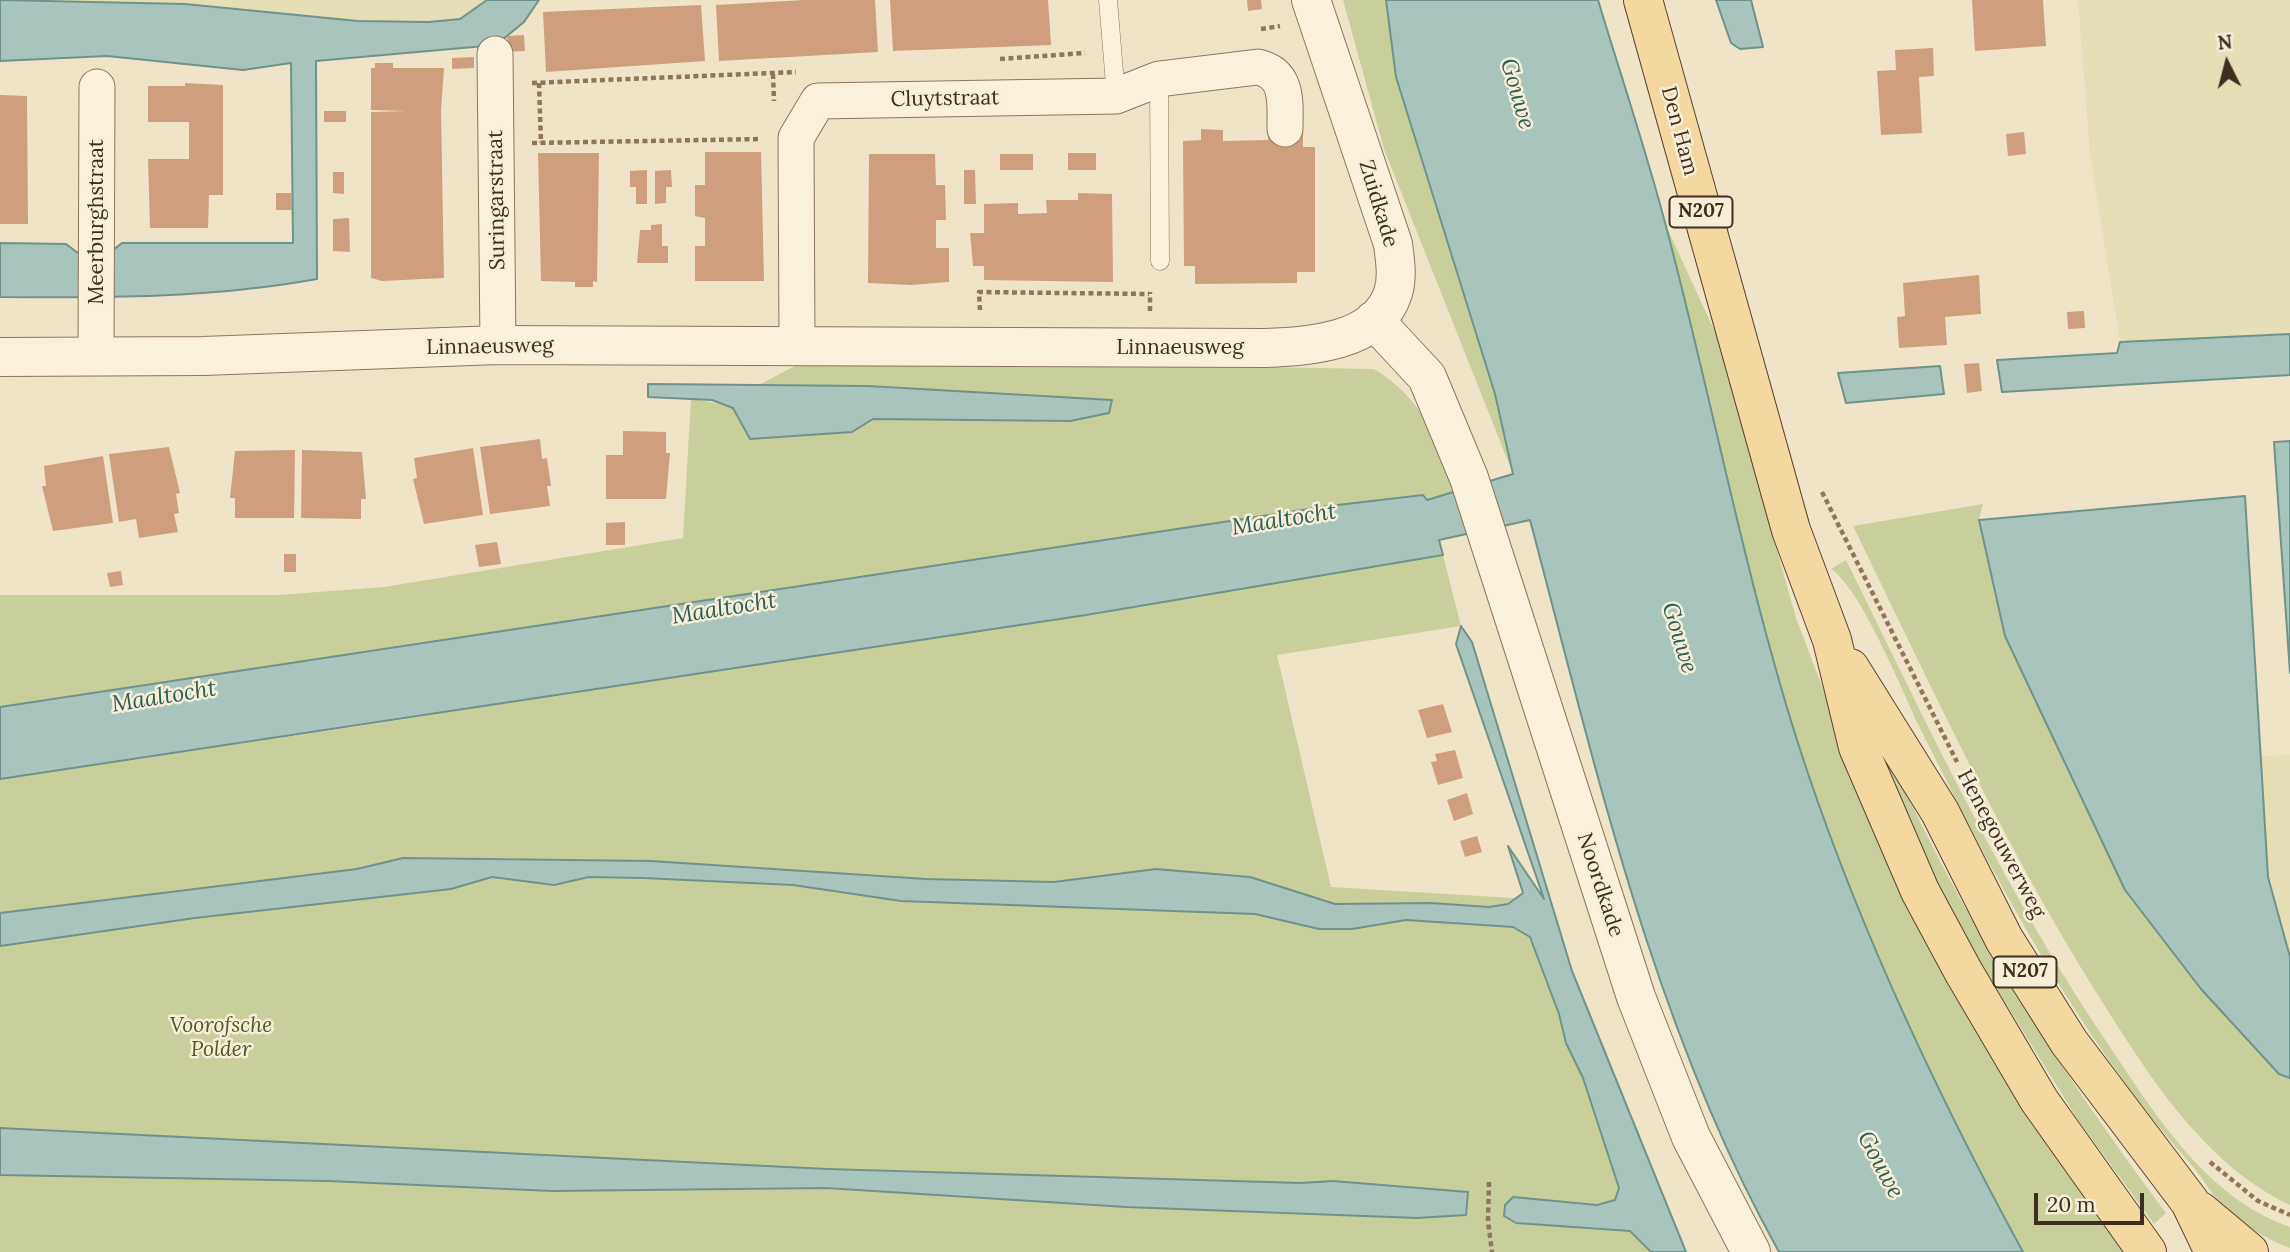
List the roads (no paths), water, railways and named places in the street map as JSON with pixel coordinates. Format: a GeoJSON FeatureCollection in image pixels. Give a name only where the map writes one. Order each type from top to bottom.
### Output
{"type":"FeatureCollection","features":[{"type":"Feature","properties":{"kind":"main road","name":"Den Ham"},"geometry":{"type":"LineString","coordinates":[[1643,0],[1760,423]]}},
{"type":"Feature","properties":{"kind":"main road","name":"Henegouwerweg"},"geometry":{"type":"LineString","coordinates":[[1760,423],[1791,530],[1832,640],[1858,747],[1920,891],[2039,1100],[2149,1250]]}},
{"type":"Feature","properties":{"kind":"main road","name":"Henegouwerweg"},"geometry":{"type":"LineString","coordinates":[[1832,640],[1940,811],[2004,939],[2054,1019],[2190,1202],[2214,1252]]}},
{"type":"Feature","properties":{"kind":"main road","name":"Henegouwerweg"},"geometry":{"type":"LineString","coordinates":[[2190,1202],[2249,1252]]}},
{"type":"Feature","properties":{"kind":"street","name":"Zuidkade"},"geometry":{"type":"LineString","coordinates":[[1311,0],[1393,244],[1396,274],[1392,295],[1374,320]]}},
{"type":"Feature","properties":{"kind":"street","name":"Suringarstraat"},"geometry":{"type":"LineString","coordinates":[[495,54],[498,345]]}},
{"type":"Feature","properties":{"kind":"street","name":"Cluytstraat"},"geometry":{"type":"LineString","coordinates":[[797,345],[796,138],[818,101],[1116,96],[1159,79],[1245,67],[1268,69],[1278,78],[1283,88],[1286,129]]}},
{"type":"Feature","properties":{"kind":"street","name":"Meerburghstraat"},"geometry":{"type":"LineString","coordinates":[[96,356],[97,88]]}},
{"type":"Feature","properties":{"kind":"street","name":"Linnaeusweg"},"geometry":{"type":"LineString","coordinates":[[0,357],[203,356],[498,345],[1150,349],[1298,346],[1332,341],[1374,320]]}},
{"type":"Feature","properties":{"kind":"street","name":"Noordkade"},"geometry":{"type":"LineString","coordinates":[[1374,320],[1427,377],[1478,507],[1636,996],[1691,1138],[1751,1252]]}},
{"type":"Feature","properties":{"kind":"lane"},"geometry":{"type":"LineString","coordinates":[[1108,0],[1116,96]]}},
{"type":"Feature","properties":{"kind":"lane"},"geometry":{"type":"LineString","coordinates":[[1159,79],[1160,261]]}},
{"type":"Feature","properties":{"kind":"water"},"geometry":{"type":"Polygon","coordinates":[[[0,0],[185,4],[358,21],[429,22],[460,19],[487,0],[539,0],[524,22],[496,45],[316,61],[317,279],[199,293],[120,297],[0,297],[0,243],[66,244],[82,256],[108,254],[122,243],[293,243],[291,63],[243,70],[107,56],[0,61],[0,0]]]}},
{"type":"Feature","properties":{"kind":"water"},"geometry":{"type":"Polygon","coordinates":[[[1386,0],[1598,0],[1659,201],[1744,550],[1778,677],[1819,806],[1898,1002],[1958,1128],[2023,1252],[1779,1252],[1735,1166],[1696,1077],[1662,986],[1605,801],[1530,520],[1439,540],[1443,555],[1086,615],[0,779],[0,707],[1329,506],[1423,495],[1427,500],[1513,474],[1495,394],[1396,77],[1386,0]]]}},
{"type":"Feature","properties":{"kind":"water"},"geometry":{"type":"Polygon","coordinates":[[[1716,0],[1751,0],[1763,47],[1740,49],[1731,43],[1716,0]]]}},
{"type":"Feature","properties":{"kind":"water"},"geometry":{"type":"Polygon","coordinates":[[[2290,334],[2290,375],[2002,392],[1997,360],[2117,353],[2120,342],[2290,334]]]}},
{"type":"Feature","properties":{"kind":"water"},"geometry":{"type":"Polygon","coordinates":[[[1940,366],[1944,394],[1846,403],[1838,373],[1940,366]]]}},
{"type":"Feature","properties":{"kind":"water"},"geometry":{"type":"Polygon","coordinates":[[[648,384],[868,386],[1112,400],[1109,413],[1070,421],[873,419],[852,432],[750,439],[733,408],[712,400],[648,397],[648,384]]]}},
{"type":"Feature","properties":{"kind":"water"},"geometry":{"type":"Polygon","coordinates":[[[2290,441],[2290,673],[2274,442],[2290,441]]]}},
{"type":"Feature","properties":{"kind":"water"},"geometry":{"type":"Polygon","coordinates":[[[2245,496],[2268,877],[2290,957],[2290,1078],[2279,1074],[2201,989],[2125,890],[2005,636],[1979,520],[2245,496]]]}},
{"type":"Feature","properties":{"kind":"water"},"geometry":{"type":"Polygon","coordinates":[[[1461,626],[1472,642],[1572,971],[1686,1252],[1651,1252],[1630,1231],[1516,1223],[1504,1216],[1505,1205],[1513,1197],[1597,1205],[1615,1200],[1619,1188],[1583,1078],[1566,1043],[1559,1014],[1530,937],[1513,927],[1406,920],[1352,929],[1319,929],[1255,914],[901,901],[793,885],[589,877],[554,885],[492,877],[451,889],[195,918],[0,946],[0,913],[357,869],[403,858],[651,861],[926,879],[1054,882],[1156,869],[1250,877],[1335,904],[1431,903],[1489,907],[1508,904],[1523,893],[1508,846],[1544,899],[1456,644],[1461,626]]]}},
{"type":"Feature","properties":{"kind":"water"},"geometry":{"type":"Polygon","coordinates":[[[0,1128],[827,1169],[1301,1183],[1333,1181],[1468,1192],[1466,1215],[1417,1218],[1126,1207],[826,1188],[552,1191],[328,1181],[0,1175],[0,1128]]]}},
{"type":"Feature","properties":{"kind":"water label","name":"Gouwe"},"geometry":{"type":"Point","coordinates":[1517,94]}},
{"type":"Feature","properties":{"kind":"water label","name":"Maaltocht"},"geometry":{"type":"Point","coordinates":[1284,520]}},
{"type":"Feature","properties":{"kind":"water label","name":"Maaltocht"},"geometry":{"type":"Point","coordinates":[724,609]}},
{"type":"Feature","properties":{"kind":"water label","name":"Gouwe"},"geometry":{"type":"Point","coordinates":[1679,638]}},
{"type":"Feature","properties":{"kind":"water label","name":"Maaltocht"},"geometry":{"type":"Point","coordinates":[164,697]}},
{"type":"Feature","properties":{"kind":"water label","name":"Gouwe"},"geometry":{"type":"Point","coordinates":[1880,1165]}},
{"type":"Feature","properties":{"kind":"park label","name":"Voorofsche Polder"},"geometry":{"type":"Point","coordinates":[221,1038]}}]}
